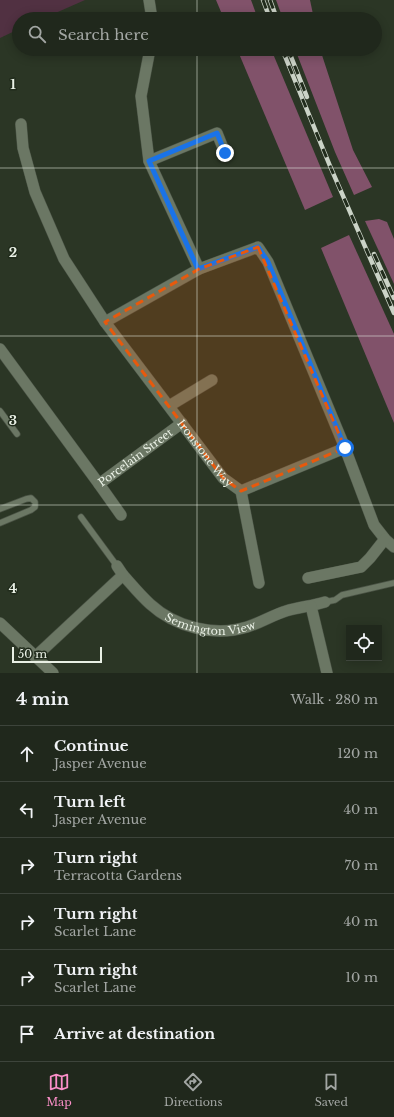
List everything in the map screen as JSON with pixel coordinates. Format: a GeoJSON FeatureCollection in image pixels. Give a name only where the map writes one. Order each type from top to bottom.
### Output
{"type":"FeatureCollection","features":[{"type":"Feature","properties":{"kind":"street"},"geometry":{"type":"LineString","coordinates":[[149,0],[151,12]]}},
{"type":"Feature","properties":{"kind":"street"},"geometry":{"type":"LineString","coordinates":[[149,56],[141,96],[149,161],[198,269]]}},
{"type":"Feature","properties":{"kind":"street","name":"Ironstone Way"},"geometry":{"type":"LineString","coordinates":[[21,124],[23,148],[35,192],[64,259],[106,322],[223,478],[241,491],[345,448]]}},
{"type":"Feature","properties":{"kind":"street"},"geometry":{"type":"LineString","coordinates":[[149,161],[217,133],[225,153]]}},
{"type":"Feature","properties":{"kind":"street"},"geometry":{"type":"LineString","coordinates":[[106,322],[198,269],[258,247],[268,262],[345,448],[374,525],[385,540],[394,547]]}},
{"type":"Feature","properties":{"kind":"street"},"geometry":{"type":"LineString","coordinates":[[0,349],[99,484]]}},
{"type":"Feature","properties":{"kind":"street"},"geometry":{"type":"LineString","coordinates":[[169,406],[212,380]]}},
{"type":"Feature","properties":{"kind":"street","name":"Porcelain Street"},"geometry":{"type":"LineString","coordinates":[[121,515],[99,484],[182,422]]}},
{"type":"Feature","properties":{"kind":"street"},"geometry":{"type":"LineString","coordinates":[[241,491],[259,583]]}},
{"type":"Feature","properties":{"kind":"street"},"geometry":{"type":"LineString","coordinates":[[308,578],[361,567],[385,540]]}},
{"type":"Feature","properties":{"kind":"street"},"geometry":{"type":"LineString","coordinates":[[35,657],[120,570]]}},
{"type":"Feature","properties":{"kind":"street","name":"Semington View"},"geometry":{"type":"LineString","coordinates":[[120,570],[150,605],[165,616],[179,623],[214,631],[231,631],[246,628],[286,611],[325,602]]}},
{"type":"Feature","properties":{"kind":"street"},"geometry":{"type":"LineString","coordinates":[[311,606],[328,673]]}},
{"type":"Feature","properties":{"kind":"street"},"geometry":{"type":"LineString","coordinates":[[1,626],[53,673]]}},
{"type":"Feature","properties":{"kind":"lane"},"geometry":{"type":"LineString","coordinates":[[0,411],[17,434]]}},
{"type":"Feature","properties":{"kind":"lane"},"geometry":{"type":"LineString","coordinates":[[0,510],[26,498],[31,498],[35,502],[35,507],[31,510],[0,523]]}},
{"type":"Feature","properties":{"kind":"lane"},"geometry":{"type":"LineString","coordinates":[[81,517],[120,570]]}},
{"type":"Feature","properties":{"kind":"lane","name":"Semington View"},"geometry":{"type":"LineString","coordinates":[[325,602],[335,600],[342,595],[394,583]]}},
{"type":"Feature","properties":{"kind":"highlighted area"},"geometry":{"type":"Polygon","coordinates":[[[258,247],[345,448],[241,491],[223,478],[105,322],[199,269],[258,247]]]}},
{"type":"Feature","properties":{"kind":"shaded area"},"geometry":{"type":"Polygon","coordinates":[[[0,0],[85,0],[58,12],[12,12],[12,32],[0,38],[0,0]]]}},
{"type":"Feature","properties":{"kind":"shaded area"},"geometry":{"type":"Polygon","coordinates":[[[216,0],[251,0],[255,12],[221,12],[216,0]]]}},
{"type":"Feature","properties":{"kind":"shaded area"},"geometry":{"type":"Polygon","coordinates":[[[276,0],[310,0],[313,12],[280,12],[276,0]]]}},
{"type":"Feature","properties":{"kind":"shaded area"},"geometry":{"type":"Polygon","coordinates":[[[240,56],[274,56],[333,197],[305,210],[240,56]]]}},
{"type":"Feature","properties":{"kind":"shaded area"},"geometry":{"type":"Polygon","coordinates":[[[298,56],[322,56],[353,150],[372,187],[354,195],[335,152],[298,56]]]}},
{"type":"Feature","properties":{"kind":"shaded area"},"geometry":{"type":"Polygon","coordinates":[[[379,219],[387,222],[394,239],[394,284],[365,221],[379,219]]]}},
{"type":"Feature","properties":{"kind":"shaded area"},"geometry":{"type":"Polygon","coordinates":[[[349,235],[394,334],[394,423],[321,248],[349,235]]]}},
{"type":"Feature","properties":{"kind":"railway"},"geometry":{"type":"LineString","coordinates":[[263,0],[267,12]]}},
{"type":"Feature","properties":{"kind":"railway"},"geometry":{"type":"LineString","coordinates":[[270,0],[274,12]]}},
{"type":"Feature","properties":{"kind":"railway"},"geometry":{"type":"LineString","coordinates":[[285,56],[330,166],[394,313]]}},
{"type":"Feature","properties":{"kind":"railway"},"geometry":{"type":"LineString","coordinates":[[291,56],[307,97]]}},
{"type":"Feature","properties":{"kind":"railway"},"geometry":{"type":"LineString","coordinates":[[374,254],[394,298]]}},
{"type":"Feature","properties":{"kind":"route"},"geometry":{"type":"LineString","coordinates":[[225,153],[217,133],[149,161],[198,269],[258,247],[268,262],[345,448]]}}]}
